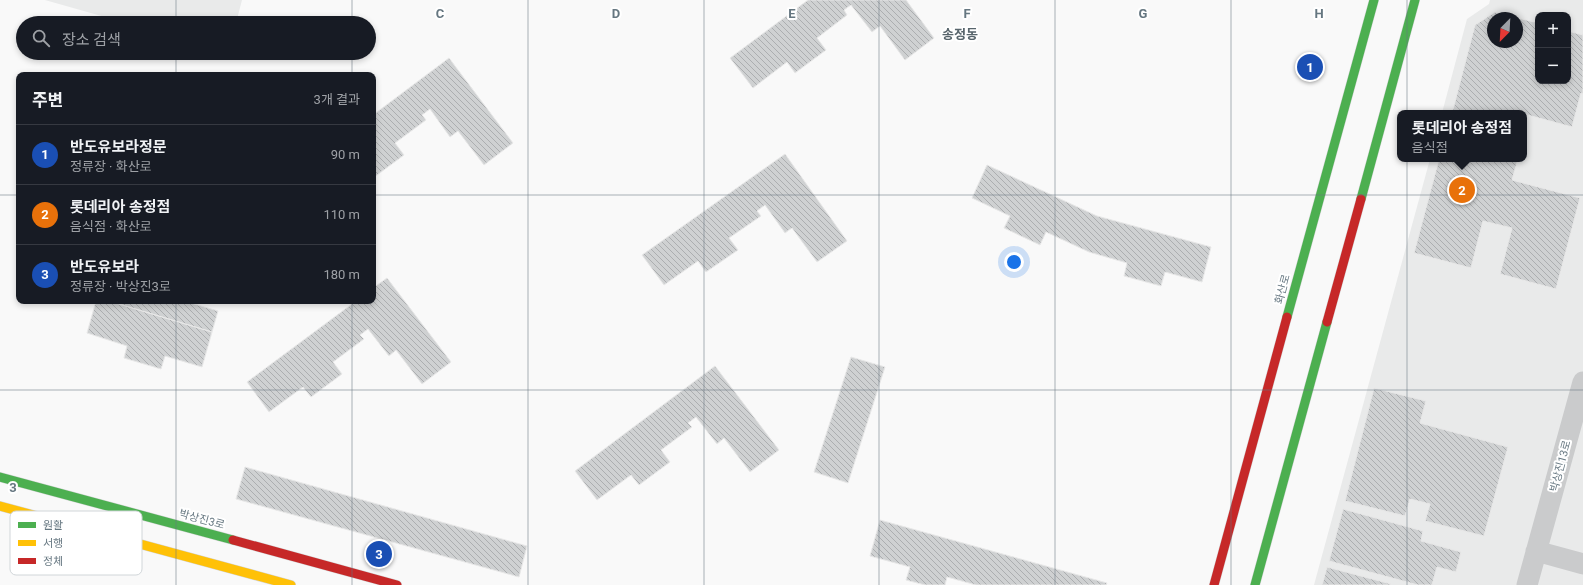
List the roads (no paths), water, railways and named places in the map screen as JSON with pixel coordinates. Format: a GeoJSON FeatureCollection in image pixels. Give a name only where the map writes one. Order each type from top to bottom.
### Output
{"type":"FeatureCollection","features":[{"type":"Feature","properties":{"kind":"street","name":"화산로"},"geometry":{"type":"LineString","coordinates":[[1214,585],[1374,0]]}},
{"type":"Feature","properties":{"kind":"street"},"geometry":{"type":"LineString","coordinates":[[1255,585],[1415,0]]}},
{"type":"Feature","properties":{"kind":"street","name":"박상진13로"},"geometry":{"type":"LineString","coordinates":[[1527,585],[1583,382]]}},
{"type":"Feature","properties":{"kind":"street","name":"박상진3로"},"geometry":{"type":"LineString","coordinates":[[0,477],[125,511]]}},
{"type":"Feature","properties":{"kind":"street"},"geometry":{"type":"LineString","coordinates":[[0,506],[18,511]]}},
{"type":"Feature","properties":{"kind":"street","name":"박상진3로"},"geometry":{"type":"LineString","coordinates":[[142,516],[397,585]]}},
{"type":"Feature","properties":{"kind":"street"},"geometry":{"type":"LineString","coordinates":[[142,545],[291,585]]}},
{"type":"Feature","properties":{"kind":"street"},"geometry":{"type":"LineString","coordinates":[[1536,551],[1583,564]]}},
{"type":"Feature","properties":{"kind":"place","name":"반도유보라정문"},"geometry":{"type":"Point","coordinates":[1310,67]}},
{"type":"Feature","properties":{"kind":"place","name":"롯데리아 송정점"},"geometry":{"type":"Point","coordinates":[1462,190]}},
{"type":"Feature","properties":{"kind":"place","name":"반도유보라"},"geometry":{"type":"Point","coordinates":[379,554]}},
{"type":"Feature","properties":{"kind":"district","name":"송정동"},"geometry":{"type":"Point","coordinates":[960,34]}}]}
